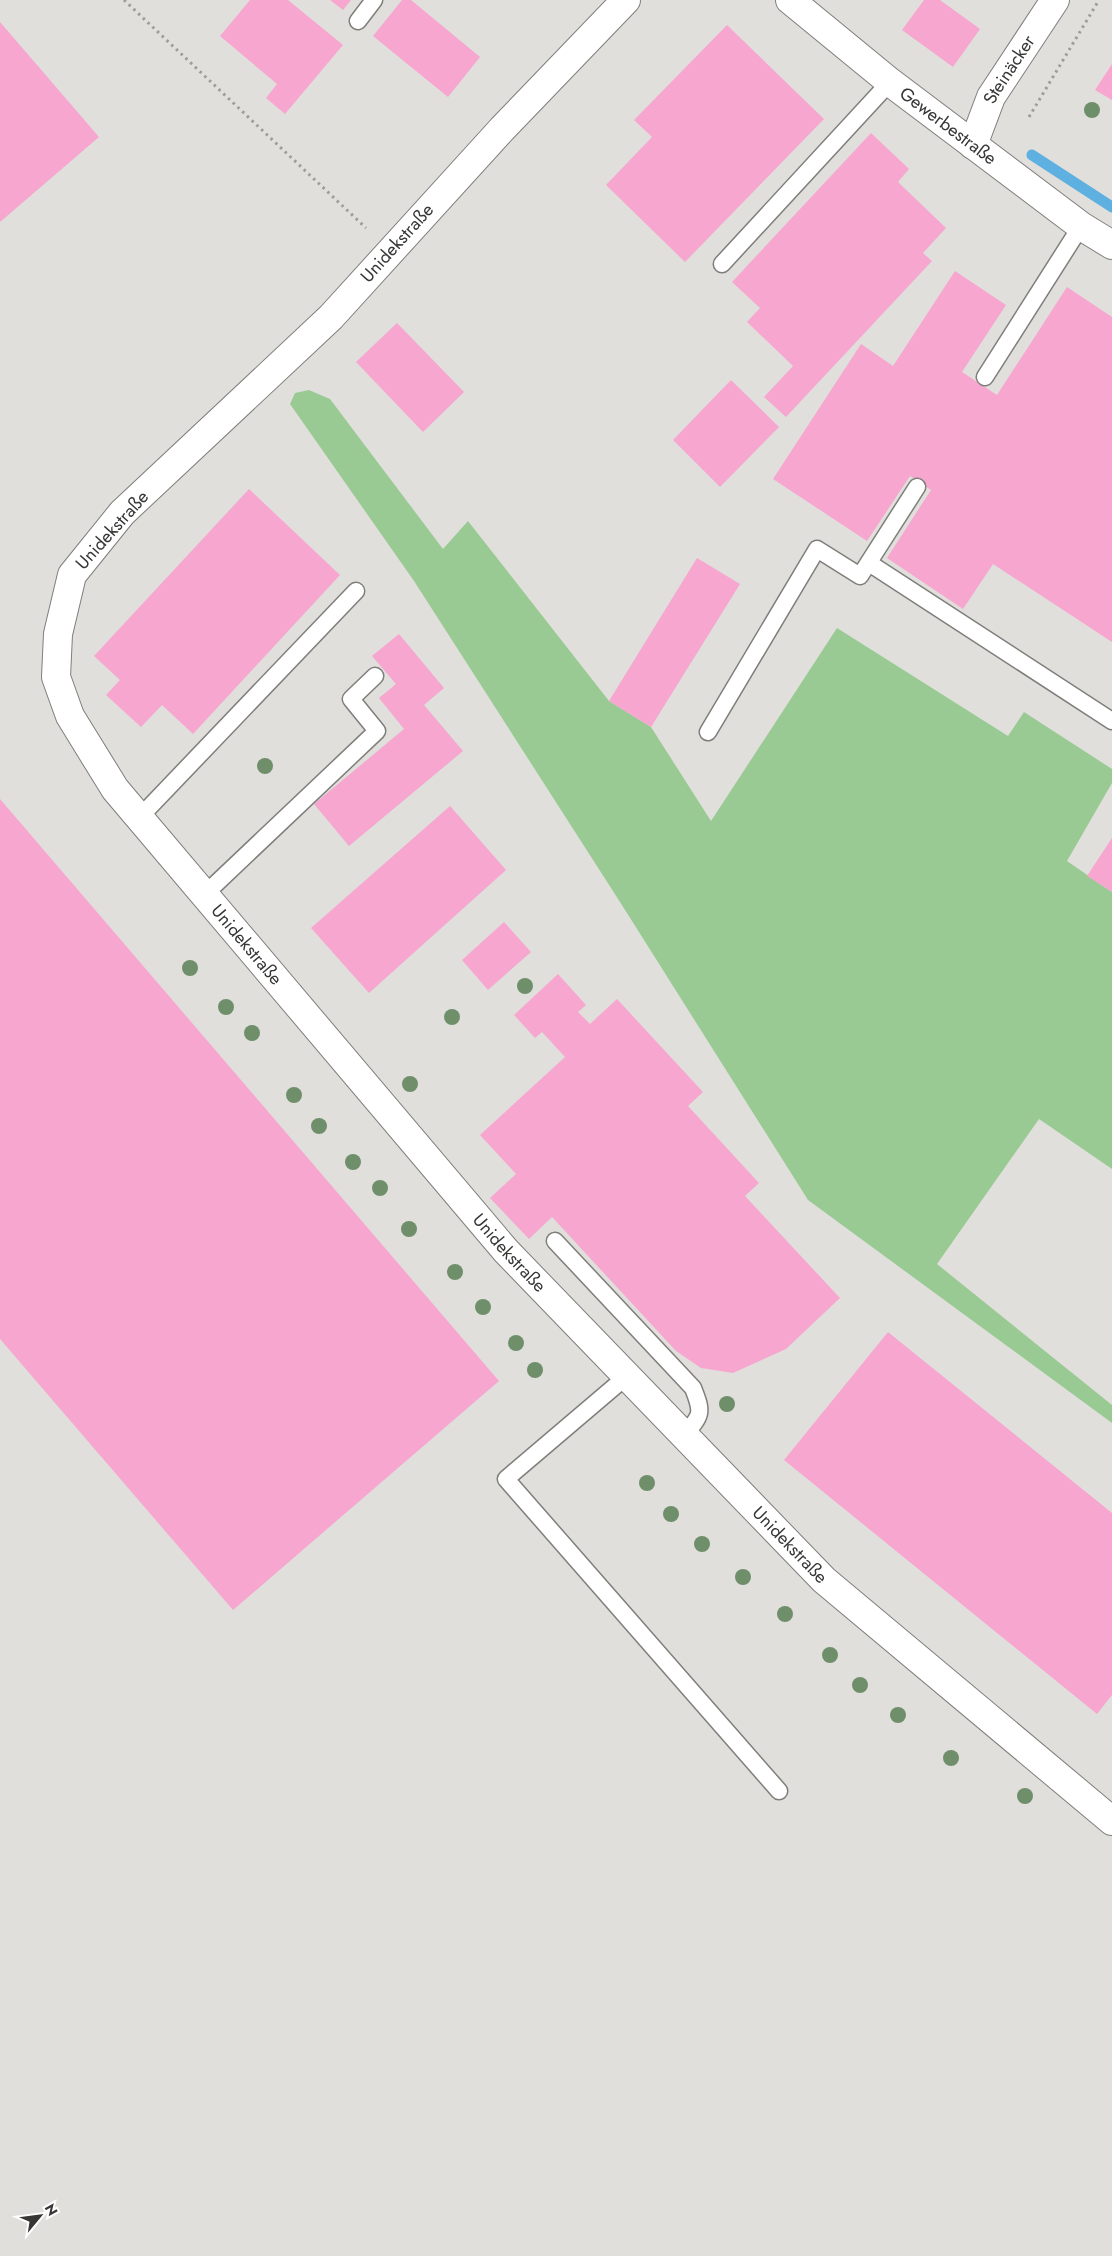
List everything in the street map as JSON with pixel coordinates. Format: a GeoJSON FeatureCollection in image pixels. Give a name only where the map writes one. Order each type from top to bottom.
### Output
{"type":"FeatureCollection","features":[{"type":"Feature","properties":{"kind":"street","name":"Unidekstraße"},"geometry":{"type":"LineString","coordinates":[[626,0],[502,129],[331,317],[122,513],[72,575],[58,634],[56,677],[70,716],[115,790],[506,1252],[824,1580],[1112,1820]]}},
{"type":"Feature","properties":{"kind":"street","name":"Gewerbestraße"},"geometry":{"type":"LineString","coordinates":[[790,0],[890,82],[1081,226],[1112,246]]}},
{"type":"Feature","properties":{"kind":"street","name":"Steinäcker"},"geometry":{"type":"LineString","coordinates":[[973,144],[991,97],[1055,0]]}},
{"type":"Feature","properties":{"kind":"lane"},"geometry":{"type":"LineString","coordinates":[[358,21],[374,0]]}},
{"type":"Feature","properties":{"kind":"lane"},"geometry":{"type":"LineString","coordinates":[[722,264],[890,82]]}},
{"type":"Feature","properties":{"kind":"lane"},"geometry":{"type":"LineString","coordinates":[[985,377],[1081,226]]}},
{"type":"Feature","properties":{"kind":"lane"},"geometry":{"type":"LineString","coordinates":[[708,732],[817,549],[860,576],[917,486]]}},
{"type":"Feature","properties":{"kind":"lane"},"geometry":{"type":"LineString","coordinates":[[869,563],[1112,721]]}},
{"type":"Feature","properties":{"kind":"lane"},"geometry":{"type":"LineString","coordinates":[[139,818],[356,591]]}},
{"type":"Feature","properties":{"kind":"lane"},"geometry":{"type":"LineString","coordinates":[[204,895],[376,731],[350,699],[375,676]]}},
{"type":"Feature","properties":{"kind":"lane"},"geometry":{"type":"LineString","coordinates":[[555,1241],[693,1388],[701,1407],[697,1421],[684,1435]]}},
{"type":"Feature","properties":{"kind":"lane"},"geometry":{"type":"LineString","coordinates":[[627,1376],[506,1480],[779,1791]]}},
{"type":"Feature","properties":{"kind":"path"},"geometry":{"type":"LineString","coordinates":[[124,0],[390,251]]}},
{"type":"Feature","properties":{"kind":"path"},"geometry":{"type":"LineString","coordinates":[[1029,117],[1100,0]]}},
{"type":"Feature","properties":{"kind":"green space"},"geometry":{"type":"Polygon","coordinates":[[[309,390],[330,399],[443,549],[468,521],[609,701],[651,727],[711,821],[837,628],[1008,736],[1024,712],[1112,769],[1112,783],[1067,861],[1112,892],[1112,1169],[1039,1119],[937,1264],[1112,1405],[1112,1423],[808,1200],[414,581],[290,404],[295,393],[309,390]]]}},
{"type":"Feature","properties":{"kind":"building"},"geometry":{"type":"Polygon","coordinates":[[[250,0],[288,0],[343,45],[285,114],[266,98],[277,84],[220,36],[250,0]]]}},
{"type":"Feature","properties":{"kind":"building"},"geometry":{"type":"Polygon","coordinates":[[[330,0],[351,0],[343,10],[330,0]]]}},
{"type":"Feature","properties":{"kind":"building"},"geometry":{"type":"Polygon","coordinates":[[[402,0],[411,0],[480,57],[448,97],[373,36],[402,0]]]}},
{"type":"Feature","properties":{"kind":"building"},"geometry":{"type":"Polygon","coordinates":[[[924,0],[940,0],[980,29],[953,67],[902,30],[924,0]]]}},
{"type":"Feature","properties":{"kind":"building"},"geometry":{"type":"Polygon","coordinates":[[[0,22],[99,137],[0,222],[0,22]]]}},
{"type":"Feature","properties":{"kind":"building"},"geometry":{"type":"Polygon","coordinates":[[[727,25],[824,119],[685,262],[606,185],[652,137],[634,120],[727,25]]]}},
{"type":"Feature","properties":{"kind":"building"},"geometry":{"type":"Polygon","coordinates":[[[1112,64],[1112,100],[1095,90],[1112,64]]]}},
{"type":"Feature","properties":{"kind":"building"},"geometry":{"type":"Polygon","coordinates":[[[871,133],[909,169],[898,182],[946,228],[923,253],[932,261],[786,417],[764,397],[793,366],[747,322],[760,308],[732,282],[871,133]]]}},
{"type":"Feature","properties":{"kind":"building"},"geometry":{"type":"Polygon","coordinates":[[[955,271],[1006,305],[962,372],[997,395],[1067,287],[1112,317],[1112,642],[993,564],[963,609],[887,558],[931,490],[910,476],[867,541],[773,479],[861,344],[893,366],[955,271]]]}},
{"type":"Feature","properties":{"kind":"building"},"geometry":{"type":"Polygon","coordinates":[[[397,323],[464,392],[423,432],[356,362],[397,323]]]}},
{"type":"Feature","properties":{"kind":"building"},"geometry":{"type":"Polygon","coordinates":[[[731,380],[779,427],[720,487],[673,440],[731,380]]]}},
{"type":"Feature","properties":{"kind":"building"},"geometry":{"type":"Polygon","coordinates":[[[249,489],[340,575],[193,734],[162,705],[141,727],[106,695],[120,680],[94,656],[249,489]]]}},
{"type":"Feature","properties":{"kind":"building"},"geometry":{"type":"Polygon","coordinates":[[[697,558],[740,584],[651,727],[609,701],[697,558]]]}},
{"type":"Feature","properties":{"kind":"building"},"geometry":{"type":"Polygon","coordinates":[[[399,634],[444,688],[424,705],[463,751],[349,846],[314,804],[404,729],[379,698],[396,684],[372,656],[399,634]]]}},
{"type":"Feature","properties":{"kind":"building"},"geometry":{"type":"Polygon","coordinates":[[[0,799],[499,1381],[233,1610],[0,1339],[0,799]]]}},
{"type":"Feature","properties":{"kind":"building"},"geometry":{"type":"Polygon","coordinates":[[[450,806],[506,870],[369,993],[311,928],[450,806]]]}},
{"type":"Feature","properties":{"kind":"building"},"geometry":{"type":"Polygon","coordinates":[[[1112,838],[1112,892],[1087,876],[1112,838]]]}},
{"type":"Feature","properties":{"kind":"building"},"geometry":{"type":"Polygon","coordinates":[[[504,922],[531,952],[488,990],[462,960],[504,922]]]}},
{"type":"Feature","properties":{"kind":"building"},"geometry":{"type":"Polygon","coordinates":[[[558,974],[586,1005],[578,1012],[590,1024],[617,999],[703,1092],[688,1106],[759,1183],[745,1196],[840,1298],[786,1349],[733,1373],[701,1368],[676,1351],[552,1217],[529,1239],[490,1198],[516,1174],[480,1135],[565,1057],[542,1032],[535,1038],[514,1015],[558,974]]]}},
{"type":"Feature","properties":{"kind":"building"},"geometry":{"type":"Polygon","coordinates":[[[888,1332],[1112,1513],[1112,1695],[1097,1714],[784,1460],[888,1332]]]}},
{"type":"Feature","properties":{"kind":"waterway"},"geometry":{"type":"LineString","coordinates":[[1032,155],[1112,207]]}}]}
